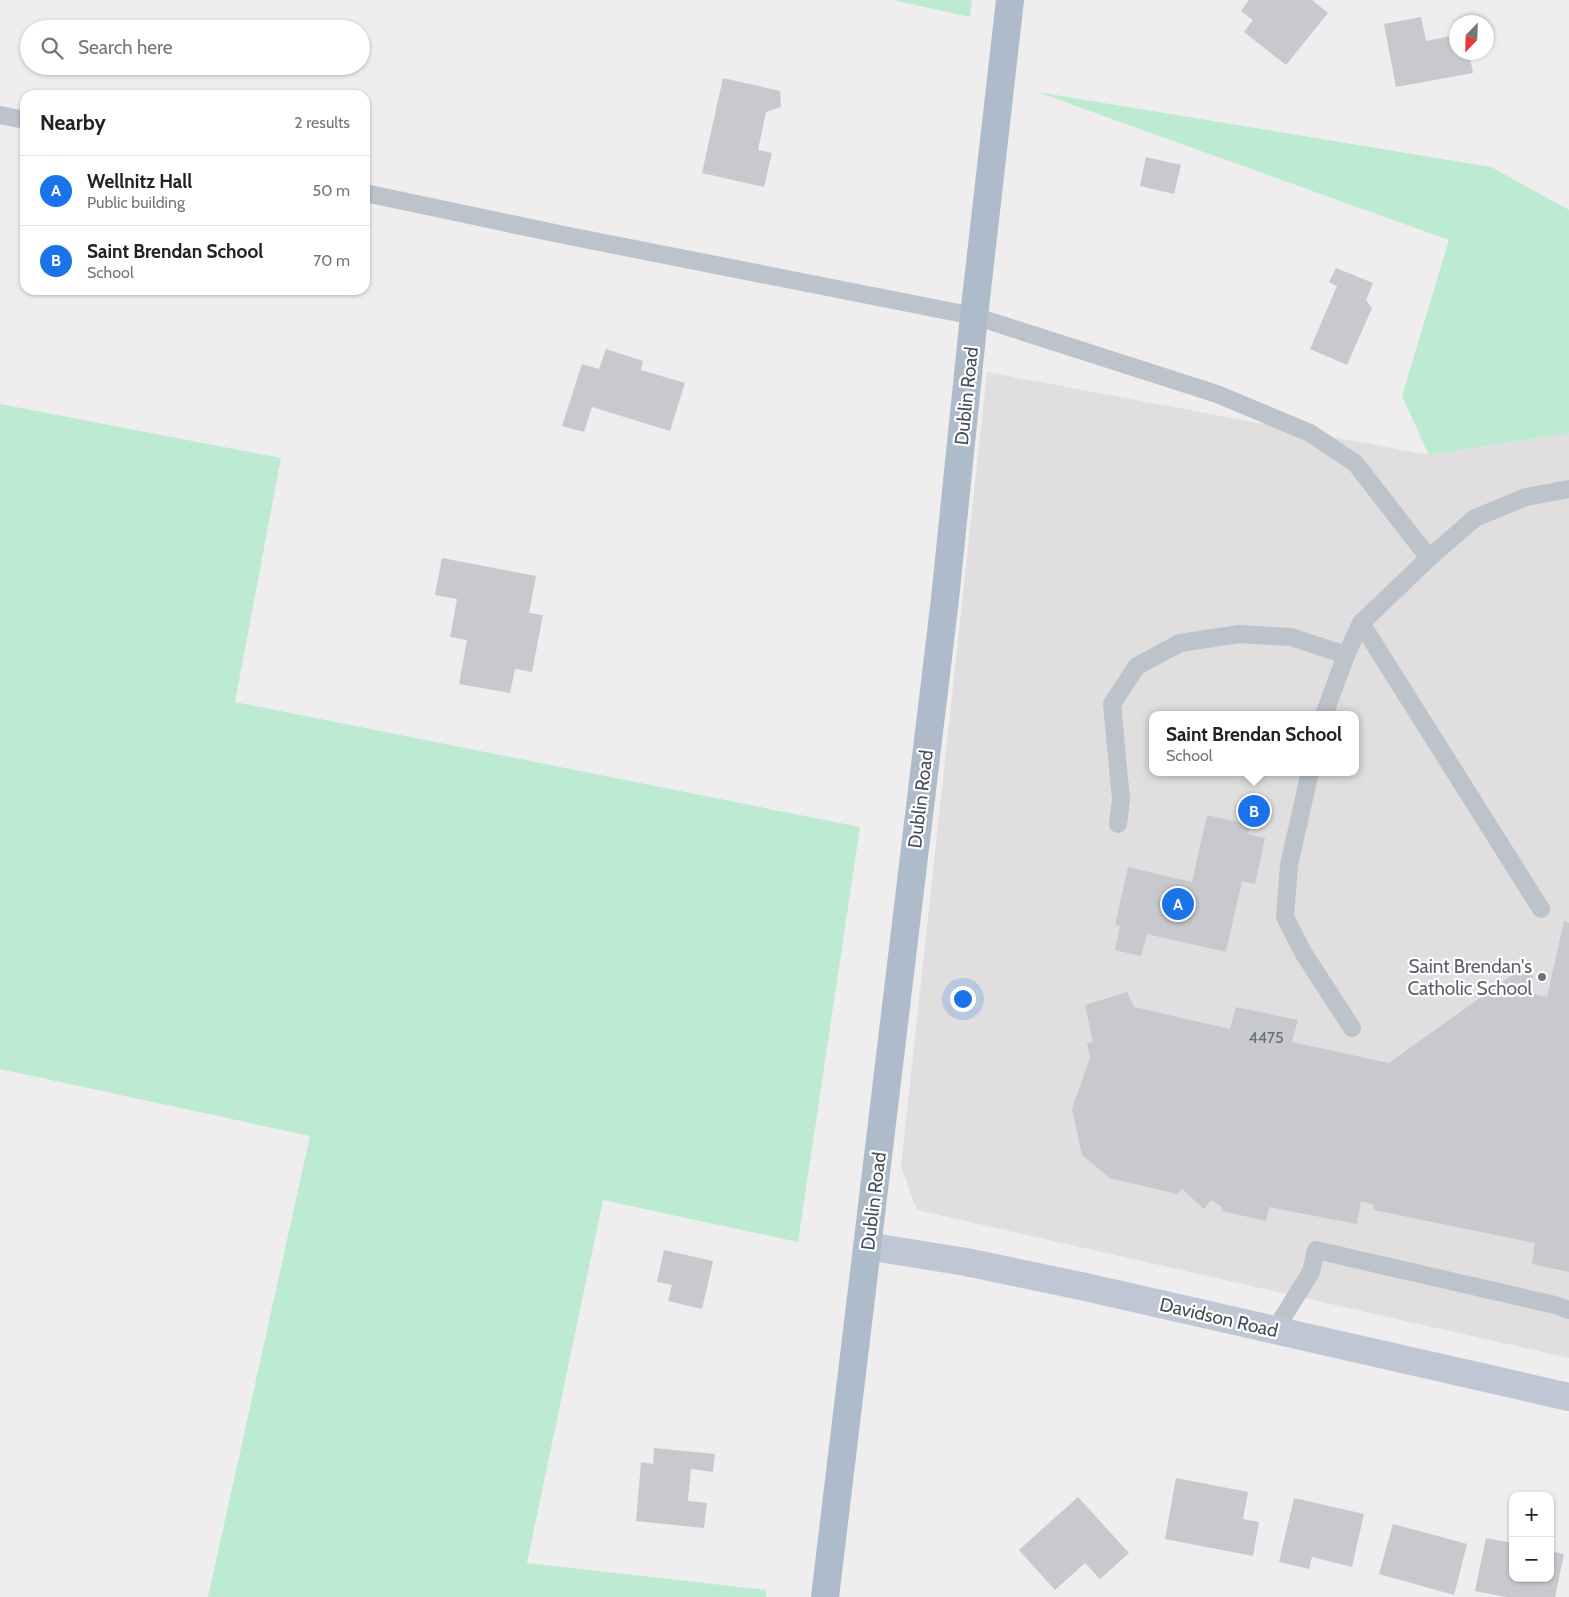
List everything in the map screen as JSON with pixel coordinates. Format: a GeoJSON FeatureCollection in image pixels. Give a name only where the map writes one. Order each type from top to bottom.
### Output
{"type":"FeatureCollection","features":[{"type":"Feature","properties":{"kind":"main road","name":"Dublin Road"},"geometry":{"type":"LineString","coordinates":[[825,1597],[945,599],[974,316],[1010,0]]}},
{"type":"Feature","properties":{"kind":"main road","name":"Davidson Road"},"geometry":{"type":"LineString","coordinates":[[868,1246],[966,1262],[1569,1397]]}},
{"type":"Feature","properties":{"kind":"lane"},"geometry":{"type":"LineString","coordinates":[[0,114],[20,119]]}},
{"type":"Feature","properties":{"kind":"lane"},"geometry":{"type":"LineString","coordinates":[[370,194],[564,235],[974,316],[1217,394],[1310,433],[1355,463],[1429,558]]}},
{"type":"Feature","properties":{"kind":"lane"},"geometry":{"type":"LineString","coordinates":[[1325,711],[1346,655],[1361,623],[1429,558],[1475,518],[1526,497],[1569,489]]}},
{"type":"Feature","properties":{"kind":"lane"},"geometry":{"type":"LineString","coordinates":[[1361,623],[1541,909]]}},
{"type":"Feature","properties":{"kind":"lane"},"geometry":{"type":"LineString","coordinates":[[1118,824],[1121,799],[1112,704],[1137,666],[1180,643],[1239,634],[1291,637],[1346,655]]}},
{"type":"Feature","properties":{"kind":"lane"},"geometry":{"type":"LineString","coordinates":[[1309,776],[1289,865],[1284,917],[1304,954],[1352,1028]]}},
{"type":"Feature","properties":{"kind":"lane"},"geometry":{"type":"LineString","coordinates":[[1276,1330],[1311,1272],[1316,1250],[1555,1305],[1569,1310]]}},
{"type":"Feature","properties":{"kind":"shaded area"},"geometry":{"type":"Polygon","coordinates":[[[987,372],[1429,455],[1569,433],[1569,1358],[917,1210],[901,1167],[987,372]]]}},
{"type":"Feature","properties":{"kind":"green space"},"geometry":{"type":"Polygon","coordinates":[[[893,0],[972,0],[970,17],[893,0]]]}},
{"type":"Feature","properties":{"kind":"green space"},"geometry":{"type":"Polygon","coordinates":[[[1037,92],[1491,167],[1569,210],[1569,433],[1429,455],[1402,396],[1449,240],[1037,92]]]}},
{"type":"Feature","properties":{"kind":"green space"},"geometry":{"type":"Polygon","coordinates":[[[0,404],[281,458],[235,702],[860,827],[798,1242],[603,1200],[527,1563],[766,1590],[766,1597],[208,1597],[310,1136],[0,1069],[0,404]]]}},
{"type":"Feature","properties":{"kind":"building"},"geometry":{"type":"Polygon","coordinates":[[[1249,0],[1312,0],[1328,13],[1286,65],[1244,32],[1253,20],[1241,11],[1249,0]]]}},
{"type":"Feature","properties":{"kind":"building"},"geometry":{"type":"Polygon","coordinates":[[[1421,17],[1426,41],[1449,36],[1449,60],[1471,60],[1473,73],[1396,87],[1384,24],[1421,17]]]}},
{"type":"Feature","properties":{"kind":"building"},"geometry":{"type":"Polygon","coordinates":[[[723,78],[780,91],[781,107],[766,112],[758,150],[772,153],[764,187],[702,173],[723,78]]]}},
{"type":"Feature","properties":{"kind":"building"},"geometry":{"type":"Polygon","coordinates":[[[1146,157],[1181,165],[1174,194],[1140,186],[1146,157]]]}},
{"type":"Feature","properties":{"kind":"building"},"geometry":{"type":"Polygon","coordinates":[[[1336,268],[1373,283],[1366,300],[1372,308],[1347,365],[1310,349],[1337,286],[1329,282],[1336,268]]]}},
{"type":"Feature","properties":{"kind":"building"},"geometry":{"type":"Polygon","coordinates":[[[606,349],[643,361],[641,370],[685,383],[670,431],[592,407],[584,432],[562,426],[582,364],[599,369],[606,349]]]}},
{"type":"Feature","properties":{"kind":"building"},"geometry":{"type":"Polygon","coordinates":[[[442,558],[536,576],[529,613],[543,615],[532,672],[515,669],[510,693],[459,684],[467,640],[450,637],[457,599],[435,595],[442,558]]]}},
{"type":"Feature","properties":{"kind":"building"},"geometry":{"type":"Polygon","coordinates":[[[1207,815],[1250,825],[1248,834],[1265,838],[1255,884],[1242,881],[1226,952],[1147,934],[1141,956],[1115,950],[1120,926],[1115,925],[1128,867],[1192,882],[1207,815]]]}},
{"type":"Feature","properties":{"kind":"building"},"geometry":{"type":"Polygon","coordinates":[[[1564,921],[1569,923],[1569,1272],[1532,1264],[1535,1243],[1374,1210],[1374,1205],[1361,1201],[1357,1224],[1269,1207],[1266,1221],[1222,1211],[1222,1207],[1211,1200],[1204,1209],[1182,1189],[1177,1194],[1110,1178],[1082,1155],[1072,1109],[1090,1058],[1087,1043],[1093,1042],[1085,1005],[1127,992],[1134,1007],[1230,1029],[1236,1007],[1298,1020],[1292,1042],[1389,1063],[1518,971],[1533,976],[1530,993],[1547,997],[1564,921]]]}},
{"type":"Feature","properties":{"kind":"building"},"geometry":{"type":"Polygon","coordinates":[[[664,1250],[713,1261],[702,1309],[668,1301],[672,1285],[657,1282],[664,1250]]]}},
{"type":"Feature","properties":{"kind":"building"},"geometry":{"type":"Polygon","coordinates":[[[654,1448],[715,1454],[713,1472],[691,1469],[688,1501],[707,1503],[704,1528],[636,1521],[641,1462],[653,1464],[654,1448]]]}},
{"type":"Feature","properties":{"kind":"building"},"geometry":{"type":"Polygon","coordinates":[[[1176,1478],[1248,1492],[1243,1519],[1259,1522],[1253,1556],[1165,1539],[1176,1478]]]}},
{"type":"Feature","properties":{"kind":"building"},"geometry":{"type":"Polygon","coordinates":[[[1078,1497],[1129,1553],[1100,1579],[1085,1563],[1055,1590],[1019,1550],[1078,1497]]]}},
{"type":"Feature","properties":{"kind":"building"},"geometry":{"type":"Polygon","coordinates":[[[1294,1498],[1364,1514],[1352,1567],[1312,1557],[1309,1569],[1279,1562],[1294,1498]]]}},
{"type":"Feature","properties":{"kind":"building"},"geometry":{"type":"Polygon","coordinates":[[[1393,1524],[1467,1544],[1454,1595],[1379,1574],[1393,1524]]]}},
{"type":"Feature","properties":{"kind":"building"},"geometry":{"type":"Polygon","coordinates":[[[1486,1538],[1509,1542],[1509,1582],[1554,1582],[1554,1552],[1564,1554],[1555,1597],[1506,1597],[1475,1591],[1486,1538]]]}},
{"type":"Feature","properties":{"kind":"place","name":"Saint Brendan School"},"geometry":{"type":"Point","coordinates":[1254,811]}},
{"type":"Feature","properties":{"kind":"place","name":"Wellnitz Hall"},"geometry":{"type":"Point","coordinates":[1178,904]}},
{"type":"Feature","properties":{"kind":"place","name":"Saint Brendan's Catholic School"},"geometry":{"type":"Point","coordinates":[1542,977]}}]}
